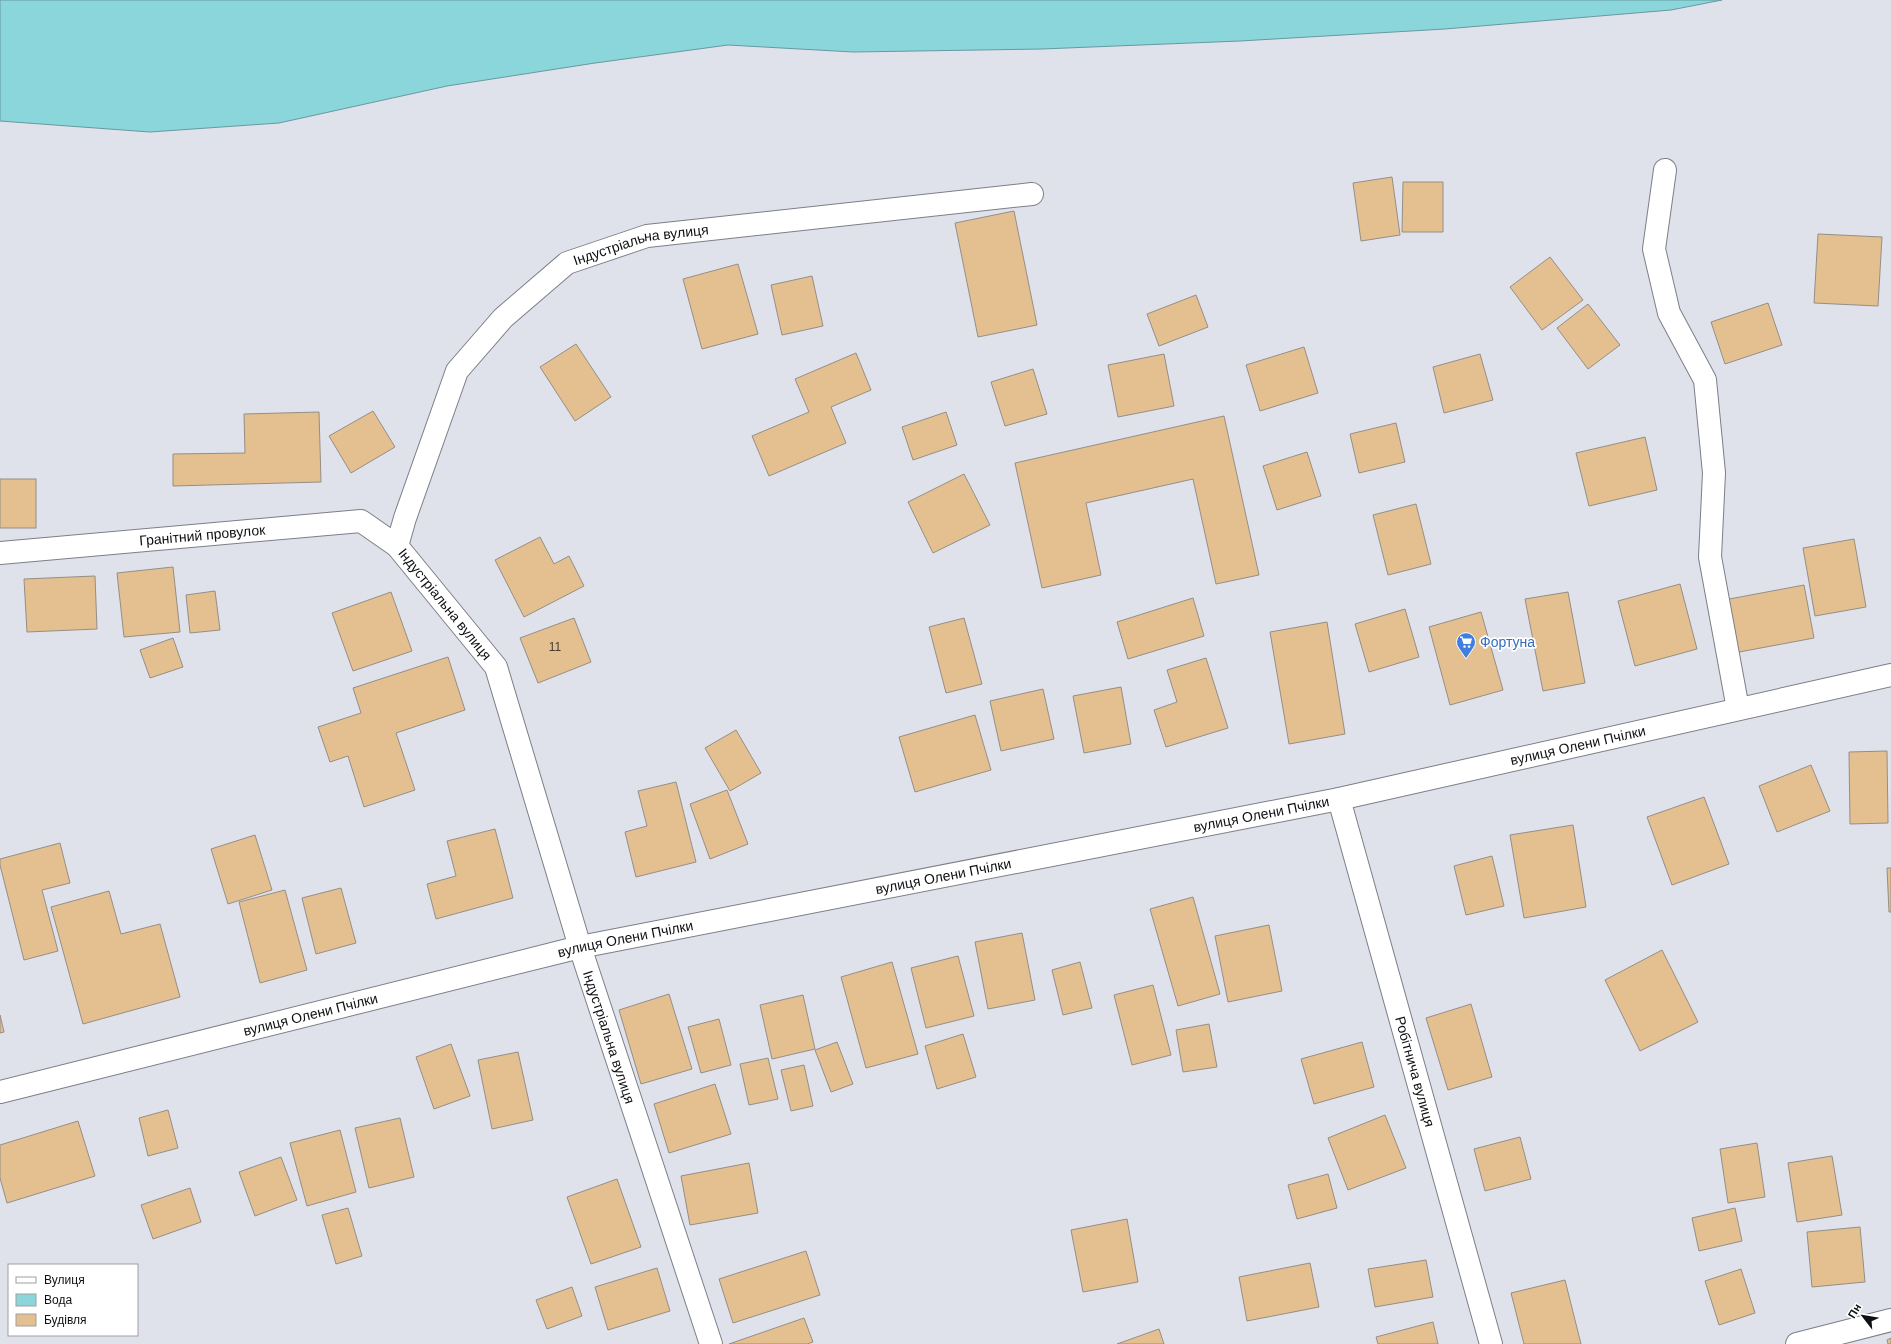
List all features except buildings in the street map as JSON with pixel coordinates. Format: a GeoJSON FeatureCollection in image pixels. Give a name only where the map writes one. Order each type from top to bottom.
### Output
{"type":"FeatureCollection","features":[{"type":"Feature","properties":{"kind":"street"},"geometry":{"type":"LineString","coordinates":[[1665,170],[1654,248],[1669,313],[1705,380],[1714,474],[1710,557],[1738,709]]}},
{"type":"Feature","properties":{"kind":"street","name":"Індустріальна вулиця"},"geometry":{"type":"LineString","coordinates":[[711,1344],[580,947],[496,667],[397,546],[405,518],[457,371],[503,318],[567,263],[647,236],[1032,194]]}},
{"type":"Feature","properties":{"kind":"street","name":"Гранітний провулок"},"geometry":{"type":"LineString","coordinates":[[0,553],[361,520],[397,546]]}},
{"type":"Feature","properties":{"kind":"street","name":"вулиця Олени Пчілки"},"geometry":{"type":"LineString","coordinates":[[0,1092],[580,947],[1339,799],[1891,675]]}},
{"type":"Feature","properties":{"kind":"street","name":"Робітнича вулиця"},"geometry":{"type":"LineString","coordinates":[[1339,799],[1491,1344]]}},
{"type":"Feature","properties":{"kind":"street"},"geometry":{"type":"LineString","coordinates":[[1797,1344],[1891,1320]]}},
{"type":"Feature","properties":{"kind":"water"},"geometry":{"type":"Polygon","coordinates":[[[0,0],[1722,0],[1671,10],[1445,29],[1240,41],[1042,49],[853,52],[728,45],[595,63],[447,86],[279,123],[150,132],[0,121],[0,0]]]}},
{"type":"Feature","properties":{"kind":"place","name":"Фортуна"},"geometry":{"type":"Point","coordinates":[1466,659]}}]}
